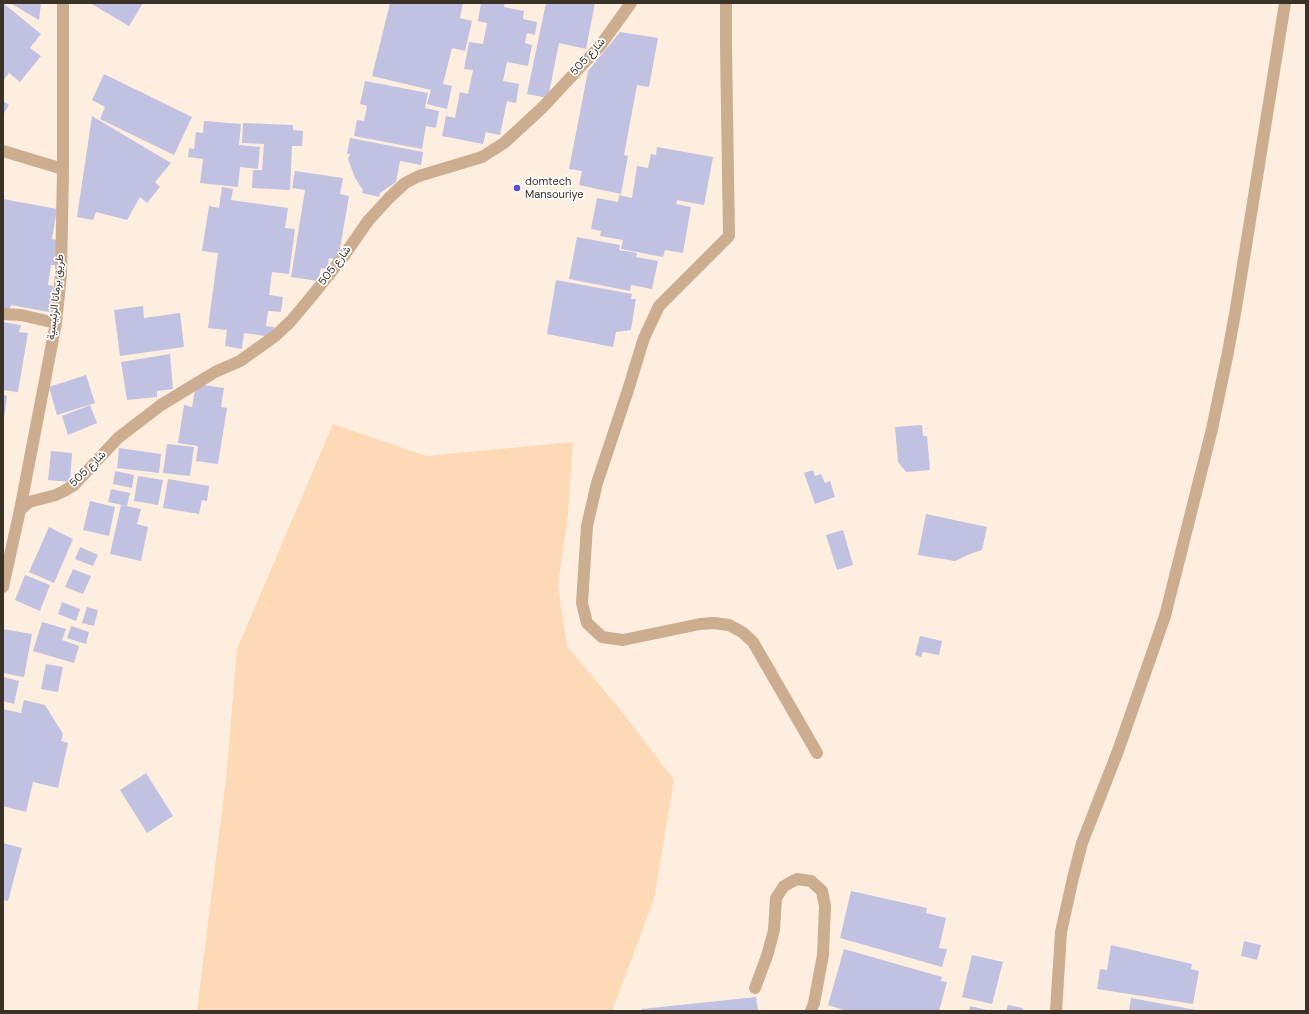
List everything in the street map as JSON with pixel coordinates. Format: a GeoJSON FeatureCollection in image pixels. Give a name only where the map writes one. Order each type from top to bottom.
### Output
{"type":"FeatureCollection","features":[{"type":"Feature","properties":{"kind":"street","name":"طريق برمانا الرئيسية"},"geometry":{"type":"LineString","coordinates":[[3,587],[7,556],[20,510],[56,323],[61,275],[63,169],[63,3]]}},
{"type":"Feature","properties":{"kind":"street","name":"شارع 505"},"geometry":{"type":"LineString","coordinates":[[20,510],[29,502],[56,495],[74,485],[118,438],[149,414],[215,372],[240,361],[275,336],[291,321],[316,291],[343,257],[368,221],[405,183],[419,176],[482,157],[504,143],[542,108],[600,46],[631,3]]}},
{"type":"Feature","properties":{"kind":"street"},"geometry":{"type":"LineString","coordinates":[[726,3],[730,236],[659,306],[644,338],[597,483],[587,526],[582,603],[587,623],[602,637],[623,640],[700,624],[714,623],[729,626],[742,632],[753,642],[817,753]]}},
{"type":"Feature","properties":{"kind":"street"},"geometry":{"type":"LineString","coordinates":[[1056,1011],[1061,932],[1082,843],[1118,751],[1165,616],[1212,429],[1234,323],[1285,3]]}},
{"type":"Feature","properties":{"kind":"street"},"geometry":{"type":"LineString","coordinates":[[3,151],[63,169]]}},
{"type":"Feature","properties":{"kind":"street"},"geometry":{"type":"LineString","coordinates":[[3,314],[21,315],[56,323]]}},
{"type":"Feature","properties":{"kind":"street"},"geometry":{"type":"LineString","coordinates":[[755,988],[767,956],[774,930],[776,898],[784,886],[797,879],[811,882],[822,892],[825,906],[823,955],[812,1011]]}},
{"type":"Feature","properties":{"kind":"shaded area"},"geometry":{"type":"Polygon","coordinates":[[[333,424],[426,456],[573,442],[568,515],[558,585],[567,646],[622,712],[674,780],[654,899],[612,1011],[197,1011],[226,779],[237,649],[333,424]]]}},
{"type":"Feature","properties":{"kind":"building"},"geometry":{"type":"Polygon","coordinates":[[[3,3],[41,34],[30,48],[41,56],[20,82],[9,73],[3,81],[3,3]]]}},
{"type":"Feature","properties":{"kind":"building"},"geometry":{"type":"Polygon","coordinates":[[[10,3],[41,3],[39,20],[10,3]]]}},
{"type":"Feature","properties":{"kind":"building"},"geometry":{"type":"Polygon","coordinates":[[[90,3],[143,3],[129,26],[90,3]]]}},
{"type":"Feature","properties":{"kind":"building"},"geometry":{"type":"Polygon","coordinates":[[[390,3],[463,3],[460,18],[472,21],[465,51],[452,48],[443,84],[452,86],[447,109],[427,104],[431,90],[372,76],[390,3]]]}},
{"type":"Feature","properties":{"kind":"building"},"geometry":{"type":"Polygon","coordinates":[[[481,3],[505,3],[504,7],[524,11],[523,19],[537,22],[535,35],[527,33],[525,43],[532,45],[528,66],[507,62],[503,81],[519,84],[516,103],[507,101],[500,135],[486,132],[483,144],[442,136],[446,116],[455,118],[460,92],[468,94],[473,70],[464,69],[469,42],[483,44],[487,23],[478,21],[481,3]]]}},
{"type":"Feature","properties":{"kind":"building"},"geometry":{"type":"Polygon","coordinates":[[[546,3],[595,3],[586,49],[559,43],[548,98],[527,94],[546,3]]]}},
{"type":"Feature","properties":{"kind":"building"},"geometry":{"type":"Polygon","coordinates":[[[620,32],[658,38],[649,87],[637,85],[624,155],[628,156],[621,194],[579,185],[582,171],[569,169],[588,71],[620,32]]]}},
{"type":"Feature","properties":{"kind":"building"},"geometry":{"type":"Polygon","coordinates":[[[104,74],[192,117],[174,155],[100,119],[105,107],[92,100],[104,74]]]}},
{"type":"Feature","properties":{"kind":"building"},"geometry":{"type":"Polygon","coordinates":[[[365,81],[428,93],[425,108],[439,111],[436,128],[426,126],[422,149],[354,136],[357,120],[364,121],[367,106],[360,104],[365,81]]]}},
{"type":"Feature","properties":{"kind":"building"},"geometry":{"type":"Polygon","coordinates":[[[3,101],[9,105],[3,115],[3,101]]]}},
{"type":"Feature","properties":{"kind":"building"},"geometry":{"type":"Polygon","coordinates":[[[92,116],[171,163],[155,182],[160,187],[147,203],[140,197],[127,220],[96,212],[93,220],[77,217],[92,116]]]}},
{"type":"Feature","properties":{"kind":"building"},"geometry":{"type":"Polygon","coordinates":[[[204,121],[241,124],[239,145],[260,147],[258,169],[240,167],[238,187],[200,183],[203,159],[188,157],[189,148],[194,149],[196,132],[203,133],[204,121]]]}},
{"type":"Feature","properties":{"kind":"building"},"geometry":{"type":"Polygon","coordinates":[[[243,123],[293,125],[293,130],[303,131],[302,146],[292,146],[290,190],[252,188],[253,170],[262,170],[264,144],[242,143],[243,123]]]}},
{"type":"Feature","properties":{"kind":"building"},"geometry":{"type":"Polygon","coordinates":[[[350,138],[423,152],[421,165],[400,161],[396,182],[380,193],[379,197],[362,193],[363,190],[355,178],[348,159],[350,154],[347,154],[350,138]]]}},
{"type":"Feature","properties":{"kind":"building"},"geometry":{"type":"Polygon","coordinates":[[[657,147],[713,157],[704,205],[677,200],[676,204],[691,207],[683,253],[665,250],[663,257],[621,249],[623,240],[600,236],[601,231],[591,229],[597,198],[618,202],[619,195],[632,198],[637,166],[648,168],[651,154],[656,155],[657,147]]]}},
{"type":"Feature","properties":{"kind":"building"},"geometry":{"type":"Polygon","coordinates":[[[295,171],[343,178],[340,194],[349,196],[338,260],[329,258],[328,269],[321,268],[318,281],[291,277],[305,190],[292,188],[295,171]]]}},
{"type":"Feature","properties":{"kind":"building"},"geometry":{"type":"Polygon","coordinates":[[[222,187],[233,189],[231,200],[288,208],[285,228],[295,229],[289,274],[272,272],[269,295],[283,297],[281,312],[268,311],[266,326],[274,327],[273,337],[244,333],[242,349],[225,346],[227,330],[208,328],[218,253],[202,251],[209,206],[219,208],[222,187]]]}},
{"type":"Feature","properties":{"kind":"building"},"geometry":{"type":"Polygon","coordinates":[[[3,199],[57,209],[52,239],[59,241],[55,265],[51,265],[48,285],[53,286],[49,312],[11,305],[9,311],[3,309],[3,199]]]}},
{"type":"Feature","properties":{"kind":"building"},"geometry":{"type":"Polygon","coordinates":[[[577,237],[620,245],[619,250],[637,253],[636,257],[658,261],[652,289],[631,285],[630,291],[569,279],[577,237]]]}},
{"type":"Feature","properties":{"kind":"building"},"geometry":{"type":"Polygon","coordinates":[[[556,280],[632,294],[631,299],[636,299],[631,330],[616,332],[613,347],[547,334],[556,280]]]}},
{"type":"Feature","properties":{"kind":"building"},"geometry":{"type":"Polygon","coordinates":[[[143,306],[144,318],[180,313],[184,347],[120,356],[114,310],[143,306]]]}},
{"type":"Feature","properties":{"kind":"building"},"geometry":{"type":"Polygon","coordinates":[[[3,322],[21,325],[19,332],[28,333],[18,392],[3,390],[3,322]]]}},
{"type":"Feature","properties":{"kind":"building"},"geometry":{"type":"Polygon","coordinates":[[[170,354],[173,389],[157,391],[157,397],[127,400],[121,362],[170,354]]]}},
{"type":"Feature","properties":{"kind":"building"},"geometry":{"type":"Polygon","coordinates":[[[86,375],[95,403],[57,415],[49,387],[86,375]]]}},
{"type":"Feature","properties":{"kind":"building"},"geometry":{"type":"Polygon","coordinates":[[[196,384],[224,388],[221,407],[227,408],[218,464],[196,461],[198,446],[178,443],[184,405],[192,407],[196,384]]]}},
{"type":"Feature","properties":{"kind":"building"},"geometry":{"type":"Polygon","coordinates":[[[3,395],[7,396],[4,418],[3,418],[3,395]]]}},
{"type":"Feature","properties":{"kind":"building"},"geometry":{"type":"Polygon","coordinates":[[[90,405],[97,423],[68,435],[62,416],[90,405]]]}},
{"type":"Feature","properties":{"kind":"building"},"geometry":{"type":"Polygon","coordinates":[[[922,425],[923,436],[927,436],[930,470],[906,472],[898,462],[895,427],[922,425]]]}},
{"type":"Feature","properties":{"kind":"building"},"geometry":{"type":"Polygon","coordinates":[[[167,444],[194,447],[190,476],[163,473],[167,444]]]}},
{"type":"Feature","properties":{"kind":"building"},"geometry":{"type":"Polygon","coordinates":[[[119,448],[161,454],[159,473],[117,468],[119,448]]]}},
{"type":"Feature","properties":{"kind":"building"},"geometry":{"type":"Polygon","coordinates":[[[51,451],[72,453],[70,482],[48,480],[51,451]]]}},
{"type":"Feature","properties":{"kind":"building"},"geometry":{"type":"Polygon","coordinates":[[[813,470],[815,476],[821,474],[825,483],[830,481],[835,497],[815,504],[804,473],[813,470]]]}},
{"type":"Feature","properties":{"kind":"building"},"geometry":{"type":"Polygon","coordinates":[[[115,471],[134,475],[132,488],[113,484],[115,471]]]}},
{"type":"Feature","properties":{"kind":"building"},"geometry":{"type":"Polygon","coordinates":[[[138,476],[163,480],[158,505],[134,501],[138,476]]]}},
{"type":"Feature","properties":{"kind":"building"},"geometry":{"type":"Polygon","coordinates":[[[168,479],[209,486],[207,501],[202,500],[199,514],[163,508],[168,479]]]}},
{"type":"Feature","properties":{"kind":"building"},"geometry":{"type":"Polygon","coordinates":[[[111,489],[130,493],[127,506],[108,502],[111,489]]]}},
{"type":"Feature","properties":{"kind":"building"},"geometry":{"type":"Polygon","coordinates":[[[90,501],[115,507],[109,536],[83,530],[90,501]]]}},
{"type":"Feature","properties":{"kind":"building"},"geometry":{"type":"Polygon","coordinates":[[[121,505],[141,509],[137,524],[148,527],[141,561],[110,554],[121,505]]]}},
{"type":"Feature","properties":{"kind":"building"},"geometry":{"type":"Polygon","coordinates":[[[926,514],[987,527],[982,550],[955,561],[918,555],[926,514]]]}},
{"type":"Feature","properties":{"kind":"building"},"geometry":{"type":"Polygon","coordinates":[[[49,527],[73,539],[54,583],[29,572],[49,527]]]}},
{"type":"Feature","properties":{"kind":"building"},"geometry":{"type":"Polygon","coordinates":[[[843,530],[853,565],[837,570],[826,535],[843,530]]]}},
{"type":"Feature","properties":{"kind":"building"},"geometry":{"type":"Polygon","coordinates":[[[80,547],[98,555],[93,566],[75,559],[80,547]]]}},
{"type":"Feature","properties":{"kind":"building"},"geometry":{"type":"Polygon","coordinates":[[[73,569],[91,576],[83,594],[65,587],[73,569]]]}},
{"type":"Feature","properties":{"kind":"building"},"geometry":{"type":"Polygon","coordinates":[[[25,575],[50,585],[40,611],[15,600],[25,575]]]}},
{"type":"Feature","properties":{"kind":"building"},"geometry":{"type":"Polygon","coordinates":[[[62,602],[80,609],[76,621],[58,614],[62,602]]]}},
{"type":"Feature","properties":{"kind":"building"},"geometry":{"type":"Polygon","coordinates":[[[87,607],[98,610],[94,626],[82,623],[87,607]]]}},
{"type":"Feature","properties":{"kind":"building"},"geometry":{"type":"Polygon","coordinates":[[[42,622],[66,629],[62,640],[79,646],[74,663],[33,651],[42,622]]]}},
{"type":"Feature","properties":{"kind":"building"},"geometry":{"type":"Polygon","coordinates":[[[71,626],[89,632],[86,644],[67,638],[71,626]]]}},
{"type":"Feature","properties":{"kind":"building"},"geometry":{"type":"Polygon","coordinates":[[[3,629],[32,634],[24,677],[3,673],[3,629]]]}},
{"type":"Feature","properties":{"kind":"building"},"geometry":{"type":"Polygon","coordinates":[[[920,636],[942,641],[939,655],[923,652],[921,657],[915,655],[920,636]]]}},
{"type":"Feature","properties":{"kind":"building"},"geometry":{"type":"Polygon","coordinates":[[[46,664],[63,667],[58,692],[41,689],[46,664]]]}},
{"type":"Feature","properties":{"kind":"building"},"geometry":{"type":"Polygon","coordinates":[[[3,677],[19,681],[14,704],[3,701],[3,677]]]}},
{"type":"Feature","properties":{"kind":"building"},"geometry":{"type":"Polygon","coordinates":[[[24,700],[45,705],[63,734],[61,741],[68,743],[58,788],[33,782],[26,812],[3,806],[3,709],[21,713],[24,700]]]}},
{"type":"Feature","properties":{"kind":"building"},"geometry":{"type":"Polygon","coordinates":[[[146,773],[173,816],[147,833],[120,790],[146,773]]]}},
{"type":"Feature","properties":{"kind":"building"},"geometry":{"type":"Polygon","coordinates":[[[3,843],[22,848],[8,901],[3,900],[3,843]]]}},
{"type":"Feature","properties":{"kind":"building"},"geometry":{"type":"Polygon","coordinates":[[[851,891],[927,908],[926,913],[946,918],[939,948],[947,949],[942,967],[840,938],[851,891]]]}},
{"type":"Feature","properties":{"kind":"building"},"geometry":{"type":"Polygon","coordinates":[[[1244,941],[1261,945],[1257,960],[1241,956],[1244,941]]]}},
{"type":"Feature","properties":{"kind":"building"},"geometry":{"type":"Polygon","coordinates":[[[1111,945],[1192,964],[1191,969],[1199,971],[1193,1004],[1097,989],[1100,969],[1107,970],[1111,945]]]}},
{"type":"Feature","properties":{"kind":"building"},"geometry":{"type":"Polygon","coordinates":[[[844,949],[942,977],[941,981],[947,982],[939,1011],[847,1011],[828,1005],[844,949]]]}},
{"type":"Feature","properties":{"kind":"building"},"geometry":{"type":"Polygon","coordinates":[[[972,955],[1003,962],[992,1004],[962,997],[972,955]]]}},
{"type":"Feature","properties":{"kind":"building"},"geometry":{"type":"Polygon","coordinates":[[[756,997],[758,1011],[642,1011],[642,1009],[756,997]]]}},
{"type":"Feature","properties":{"kind":"building"},"geometry":{"type":"Polygon","coordinates":[[[1131,998],[1196,1010],[1196,1011],[1129,1011],[1131,998]]]}},
{"type":"Feature","properties":{"kind":"building"},"geometry":{"type":"Polygon","coordinates":[[[1008,1005],[1023,1008],[1022,1011],[1006,1011],[1008,1005]]]}},
{"type":"Feature","properties":{"kind":"building"},"geometry":{"type":"Polygon","coordinates":[[[970,1006],[987,1010],[987,1011],[969,1011],[970,1006]]]}},
{"type":"Feature","properties":{"kind":"place","name":"domtech Mansouriye"},"geometry":{"type":"Point","coordinates":[517,188]}}]}
